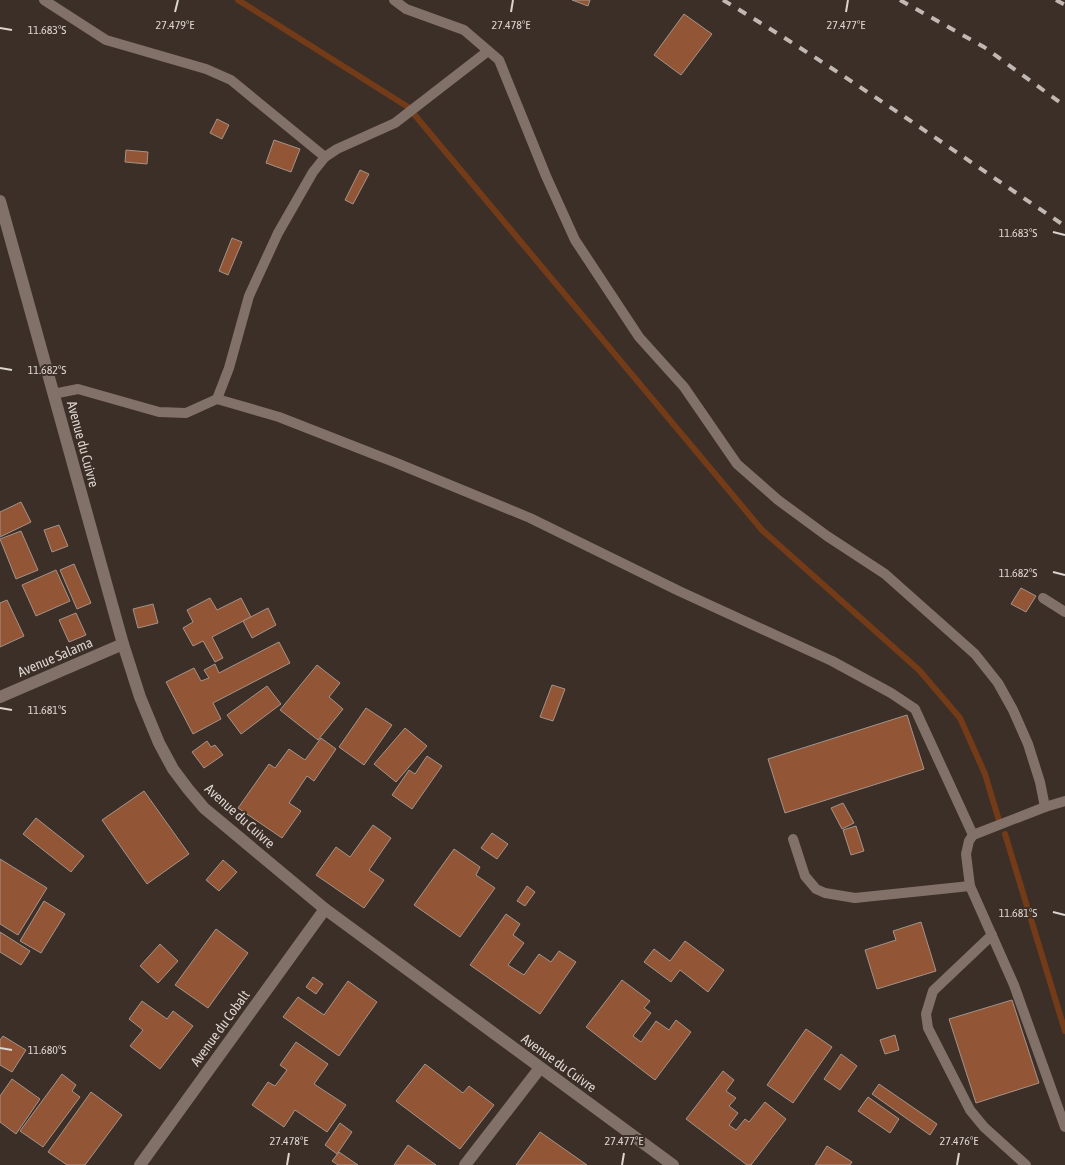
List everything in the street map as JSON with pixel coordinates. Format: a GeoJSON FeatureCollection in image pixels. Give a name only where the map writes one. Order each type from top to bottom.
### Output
{"type":"FeatureCollection","features":[{"type":"Feature","properties":{"kind":"street","name":"Avenue du Cuivre"},"geometry":{"type":"LineString","coordinates":[[0,201],[123,644],[140,697],[159,743],[173,769],[204,808],[325,909],[673,1165]]}},
{"type":"Feature","properties":{"kind":"street","name":"Avenue Salama"},"geometry":{"type":"LineString","coordinates":[[0,697],[123,644]]}},
{"type":"Feature","properties":{"kind":"street","name":"Avenue du Cobalt"},"geometry":{"type":"LineString","coordinates":[[140,1165],[325,909]]}},
{"type":"Feature","properties":{"kind":"street"},"geometry":{"type":"LineString","coordinates":[[465,1165],[540,1068]]}},
{"type":"Feature","properties":{"kind":"lane"},"geometry":{"type":"LineString","coordinates":[[44,0],[106,40],[206,69],[231,80],[325,157]]}},
{"type":"Feature","properties":{"kind":"lane"},"geometry":{"type":"LineString","coordinates":[[394,0],[406,8],[464,30],[499,60],[546,176],[575,240],[639,337],[684,387],[736,464],[778,500],[827,536],[885,574],[975,654],[998,683],[1013,710],[1028,744],[1040,782],[1045,807]]}},
{"type":"Feature","properties":{"kind":"lane"},"geometry":{"type":"LineString","coordinates":[[217,399],[229,368],[253,287],[278,232],[313,172],[325,157],[337,149],[394,123],[488,51]]}},
{"type":"Feature","properties":{"kind":"lane"},"geometry":{"type":"LineString","coordinates":[[53,394],[78,389],[159,412],[186,413],[217,399],[279,417],[530,518],[679,591],[832,661],[891,693],[914,709],[944,769],[973,835]]}},
{"type":"Feature","properties":{"kind":"lane"},"geometry":{"type":"LineString","coordinates":[[1043,598],[1065,612]]}},
{"type":"Feature","properties":{"kind":"lane"},"geometry":{"type":"LineString","coordinates":[[1065,801],[973,835],[969,841],[966,854],[970,886],[1014,985],[1065,1127]]}},
{"type":"Feature","properties":{"kind":"lane"},"geometry":{"type":"LineString","coordinates":[[793,839],[805,876],[816,889],[826,893],[855,898],[970,886]]}},
{"type":"Feature","properties":{"kind":"lane"},"geometry":{"type":"LineString","coordinates":[[992,935],[933,991],[926,1014],[928,1028],[970,1110],[984,1127],[1026,1165]]}},
{"type":"Feature","properties":{"kind":"building"},"geometry":{"type":"Polygon","coordinates":[[[572,0],[590,0],[588,6],[572,0]]]}},
{"type":"Feature","properties":{"kind":"building"},"geometry":{"type":"Polygon","coordinates":[[[684,14],[712,34],[681,75],[654,55],[684,14]]]}},
{"type":"Feature","properties":{"kind":"building"},"geometry":{"type":"Polygon","coordinates":[[[217,119],[229,125],[222,139],[210,133],[217,119]]]}},
{"type":"Feature","properties":{"kind":"building"},"geometry":{"type":"Polygon","coordinates":[[[274,140],[300,149],[291,172],[266,163],[274,140]]]}},
{"type":"Feature","properties":{"kind":"building"},"geometry":{"type":"Polygon","coordinates":[[[126,150],[148,152],[147,164],[125,162],[126,150]]]}},
{"type":"Feature","properties":{"kind":"building"},"geometry":{"type":"Polygon","coordinates":[[[360,170],[369,174],[353,204],[345,200],[360,170]]]}},
{"type":"Feature","properties":{"kind":"building"},"geometry":{"type":"Polygon","coordinates":[[[232,238],[242,242],[228,275],[219,271],[232,238]]]}},
{"type":"Feature","properties":{"kind":"building"},"geometry":{"type":"Polygon","coordinates":[[[21,502],[31,522],[0,537],[0,512],[21,502]]]}},
{"type":"Feature","properties":{"kind":"building"},"geometry":{"type":"Polygon","coordinates":[[[59,525],[68,546],[52,552],[44,530],[59,525]]]}},
{"type":"Feature","properties":{"kind":"building"},"geometry":{"type":"Polygon","coordinates":[[[21,531],[38,570],[16,579],[0,539],[21,531]]]}},
{"type":"Feature","properties":{"kind":"building"},"geometry":{"type":"Polygon","coordinates":[[[74,564],[91,603],[77,609],[60,570],[74,564]]]}},
{"type":"Feature","properties":{"kind":"building"},"geometry":{"type":"Polygon","coordinates":[[[56,570],[70,601],[36,616],[22,585],[56,570]]]}},
{"type":"Feature","properties":{"kind":"building"},"geometry":{"type":"Polygon","coordinates":[[[1021,588],[1036,596],[1026,612],[1011,604],[1021,588]]]}},
{"type":"Feature","properties":{"kind":"building"},"geometry":{"type":"Polygon","coordinates":[[[210,598],[217,610],[241,598],[251,617],[212,637],[223,658],[215,662],[203,641],[193,646],[183,628],[193,622],[187,610],[210,598]]]}},
{"type":"Feature","properties":{"kind":"building"},"geometry":{"type":"Polygon","coordinates":[[[7,600],[24,636],[0,647],[0,603],[7,600]]]}},
{"type":"Feature","properties":{"kind":"building"},"geometry":{"type":"Polygon","coordinates":[[[153,604],[158,623],[138,628],[133,609],[153,604]]]}},
{"type":"Feature","properties":{"kind":"building"},"geometry":{"type":"Polygon","coordinates":[[[268,608],[276,625],[252,638],[243,621],[268,608]]]}},
{"type":"Feature","properties":{"kind":"building"},"geometry":{"type":"Polygon","coordinates":[[[76,613],[86,635],[69,642],[59,620],[76,613]]]}},
{"type":"Feature","properties":{"kind":"building"},"geometry":{"type":"Polygon","coordinates":[[[279,642],[290,663],[213,703],[221,719],[193,734],[166,682],[194,668],[201,681],[209,678],[204,670],[215,664],[219,673],[279,642]]]}},
{"type":"Feature","properties":{"kind":"building"},"geometry":{"type":"Polygon","coordinates":[[[317,665],[340,683],[329,697],[343,709],[318,740],[280,710],[317,665]]]}},
{"type":"Feature","properties":{"kind":"building"},"geometry":{"type":"Polygon","coordinates":[[[552,685],[565,689],[553,721],[540,717],[552,685]]]}},
{"type":"Feature","properties":{"kind":"building"},"geometry":{"type":"Polygon","coordinates":[[[267,686],[281,704],[241,734],[227,715],[267,686]]]}},
{"type":"Feature","properties":{"kind":"building"},"geometry":{"type":"Polygon","coordinates":[[[366,708],[392,725],[364,765],[339,747],[366,708]]]}},
{"type":"Feature","properties":{"kind":"building"},"geometry":{"type":"Polygon","coordinates":[[[907,715],[924,769],[785,813],[768,759],[907,715]]]}},
{"type":"Feature","properties":{"kind":"building"},"geometry":{"type":"Polygon","coordinates":[[[405,728],[427,746],[396,782],[374,764],[405,728]]]}},
{"type":"Feature","properties":{"kind":"building"},"geometry":{"type":"Polygon","coordinates":[[[321,738],[336,749],[314,781],[307,776],[289,803],[301,811],[282,838],[238,808],[269,764],[275,768],[289,749],[305,760],[321,738]]]}},
{"type":"Feature","properties":{"kind":"building"},"geometry":{"type":"Polygon","coordinates":[[[207,741],[211,747],[215,745],[223,755],[204,768],[192,752],[207,741]]]}},
{"type":"Feature","properties":{"kind":"building"},"geometry":{"type":"Polygon","coordinates":[[[427,756],[442,766],[412,809],[392,795],[409,770],[415,774],[427,756]]]}},
{"type":"Feature","properties":{"kind":"building"},"geometry":{"type":"Polygon","coordinates":[[[144,791],[189,854],[147,884],[102,820],[144,791]]]}},
{"type":"Feature","properties":{"kind":"building"},"geometry":{"type":"Polygon","coordinates":[[[843,803],[854,823],[842,829],[831,808],[843,803]]]}},
{"type":"Feature","properties":{"kind":"building"},"geometry":{"type":"Polygon","coordinates":[[[36,818],[84,856],[71,872],[23,834],[36,818]]]}},
{"type":"Feature","properties":{"kind":"building"},"geometry":{"type":"Polygon","coordinates":[[[373,825],[391,838],[369,870],[384,880],[364,908],[316,875],[336,847],[350,857],[373,825]]]}},
{"type":"Feature","properties":{"kind":"building"},"geometry":{"type":"Polygon","coordinates":[[[856,826],[864,851],[851,855],[843,830],[856,826]]]}},
{"type":"Feature","properties":{"kind":"building"},"geometry":{"type":"Polygon","coordinates":[[[492,833],[508,844],[497,859],[481,848],[492,833]]]}},
{"type":"Feature","properties":{"kind":"building"},"geometry":{"type":"Polygon","coordinates":[[[454,849],[480,867],[476,875],[495,888],[460,937],[414,905],[454,849]]]}},
{"type":"Feature","properties":{"kind":"building"},"geometry":{"type":"Polygon","coordinates":[[[0,859],[47,888],[18,935],[0,924],[0,859]]]}},
{"type":"Feature","properties":{"kind":"building"},"geometry":{"type":"Polygon","coordinates":[[[223,860],[237,872],[219,891],[206,880],[223,860]]]}},
{"type":"Feature","properties":{"kind":"building"},"geometry":{"type":"Polygon","coordinates":[[[527,886],[535,892],[525,906],[517,901],[527,886]]]}},
{"type":"Feature","properties":{"kind":"building"},"geometry":{"type":"Polygon","coordinates":[[[44,901],[65,914],[41,953],[20,941],[44,901]]]}},
{"type":"Feature","properties":{"kind":"building"},"geometry":{"type":"Polygon","coordinates":[[[506,914],[520,924],[513,935],[524,943],[508,965],[524,975],[539,954],[551,962],[559,951],[576,962],[540,1014],[470,965],[506,914]]]}},
{"type":"Feature","properties":{"kind":"building"},"geometry":{"type":"Polygon","coordinates":[[[921,922],[936,971],[877,989],[865,950],[896,940],[893,931],[921,922]]]}},
{"type":"Feature","properties":{"kind":"building"},"geometry":{"type":"Polygon","coordinates":[[[216,929],[248,953],[208,1008],[175,985],[216,929]]]}},
{"type":"Feature","properties":{"kind":"building"},"geometry":{"type":"Polygon","coordinates":[[[0,932],[30,951],[21,965],[0,952],[0,932]]]}},
{"type":"Feature","properties":{"kind":"building"},"geometry":{"type":"Polygon","coordinates":[[[685,941],[724,970],[708,992],[680,970],[671,982],[644,962],[654,949],[670,961],[685,941]]]}},
{"type":"Feature","properties":{"kind":"building"},"geometry":{"type":"Polygon","coordinates":[[[160,944],[178,961],[158,983],[140,966],[160,944]]]}},
{"type":"Feature","properties":{"kind":"building"},"geometry":{"type":"Polygon","coordinates":[[[313,977],[323,984],[316,994],[306,987],[313,977]]]}},
{"type":"Feature","properties":{"kind":"building"},"geometry":{"type":"Polygon","coordinates":[[[622,980],[650,1001],[644,1008],[651,1013],[633,1036],[641,1042],[656,1021],[669,1030],[676,1020],[691,1032],[655,1080],[586,1027],[622,980]]]}},
{"type":"Feature","properties":{"kind":"building"},"geometry":{"type":"Polygon","coordinates":[[[348,981],[377,1002],[339,1056],[283,1017],[298,997],[324,1015],[348,981]]]}},
{"type":"Feature","properties":{"kind":"building"},"geometry":{"type":"Polygon","coordinates":[[[1012,1000],[1039,1083],[976,1103],[949,1019],[1012,1000]]]}},
{"type":"Feature","properties":{"kind":"building"},"geometry":{"type":"Polygon","coordinates":[[[142,1001],[167,1019],[173,1011],[193,1026],[160,1069],[130,1046],[143,1030],[129,1019],[142,1001]]]}},
{"type":"Feature","properties":{"kind":"building"},"geometry":{"type":"Polygon","coordinates":[[[806,1029],[832,1047],[793,1103],[767,1085],[806,1029]]]}},
{"type":"Feature","properties":{"kind":"building"},"geometry":{"type":"Polygon","coordinates":[[[895,1035],[899,1050],[885,1054],[880,1040],[895,1035]]]}},
{"type":"Feature","properties":{"kind":"building"},"geometry":{"type":"Polygon","coordinates":[[[3,1036],[26,1050],[12,1072],[0,1065],[0,1040],[3,1036]]]}},
{"type":"Feature","properties":{"kind":"building"},"geometry":{"type":"Polygon","coordinates":[[[296,1042],[328,1064],[314,1084],[346,1105],[327,1132],[295,1110],[284,1127],[252,1105],[268,1082],[275,1086],[287,1070],[280,1065],[296,1042]]]}},
{"type":"Feature","properties":{"kind":"building"},"geometry":{"type":"Polygon","coordinates":[[[841,1054],[857,1066],[840,1090],[824,1079],[841,1054]]]}},
{"type":"Feature","properties":{"kind":"building"},"geometry":{"type":"Polygon","coordinates":[[[425,1064],[463,1093],[469,1086],[494,1105],[460,1149],[396,1101],[425,1064]]]}},
{"type":"Feature","properties":{"kind":"building"},"geometry":{"type":"Polygon","coordinates":[[[723,1071],[734,1080],[726,1091],[736,1098],[729,1106],[738,1113],[729,1125],[736,1130],[745,1119],[749,1122],[765,1102],[786,1119],[751,1165],[747,1165],[686,1119],[723,1071]]]}},
{"type":"Feature","properties":{"kind":"building"},"geometry":{"type":"Polygon","coordinates":[[[62,1074],[76,1085],[72,1091],[80,1097],[43,1147],[20,1131],[62,1074]]]}},
{"type":"Feature","properties":{"kind":"building"},"geometry":{"type":"Polygon","coordinates":[[[12,1079],[40,1099],[16,1134],[0,1122],[0,1096],[12,1079]]]}},
{"type":"Feature","properties":{"kind":"building"},"geometry":{"type":"Polygon","coordinates":[[[879,1084],[937,1124],[930,1135],[872,1094],[879,1084]]]}},
{"type":"Feature","properties":{"kind":"building"},"geometry":{"type":"Polygon","coordinates":[[[91,1092],[122,1115],[85,1165],[67,1165],[48,1152],[91,1092]]]}},
{"type":"Feature","properties":{"kind":"building"},"geometry":{"type":"Polygon","coordinates":[[[868,1097],[899,1119],[890,1133],[858,1111],[868,1097]]]}},
{"type":"Feature","properties":{"kind":"building"},"geometry":{"type":"Polygon","coordinates":[[[340,1123],[352,1132],[337,1154],[325,1145],[340,1123]]]}},
{"type":"Feature","properties":{"kind":"building"},"geometry":{"type":"Polygon","coordinates":[[[540,1132],[587,1165],[516,1165],[540,1132]]]}},
{"type":"Feature","properties":{"kind":"building"},"geometry":{"type":"Polygon","coordinates":[[[408,1145],[436,1165],[394,1165],[408,1145]]]}},
{"type":"Feature","properties":{"kind":"building"},"geometry":{"type":"Polygon","coordinates":[[[827,1146],[852,1162],[850,1165],[815,1165],[827,1146]]]}},
{"type":"Feature","properties":{"kind":"building"},"geometry":{"type":"Polygon","coordinates":[[[339,1152],[358,1165],[338,1165],[332,1161],[339,1152]]]}},
{"type":"Feature","properties":{"kind":"waterway"},"geometry":{"type":"LineString","coordinates":[[238,0],[408,107],[762,530],[919,670],[960,718],[985,774],[1000,824]]}},
{"type":"Feature","properties":{"kind":"waterway"},"geometry":{"type":"LineString","coordinates":[[1005,834],[1065,1031]]}},
{"type":"Feature","properties":{"kind":"railway"},"geometry":{"type":"LineString","coordinates":[[723,0],[853,82],[1065,226]]}},
{"type":"Feature","properties":{"kind":"railway"},"geometry":{"type":"LineString","coordinates":[[900,0],[984,47],[1065,106]]}},
{"type":"Feature","properties":{"kind":"railway"},"geometry":{"type":"LineString","coordinates":[[1056,0],[1065,5]]}}]}
